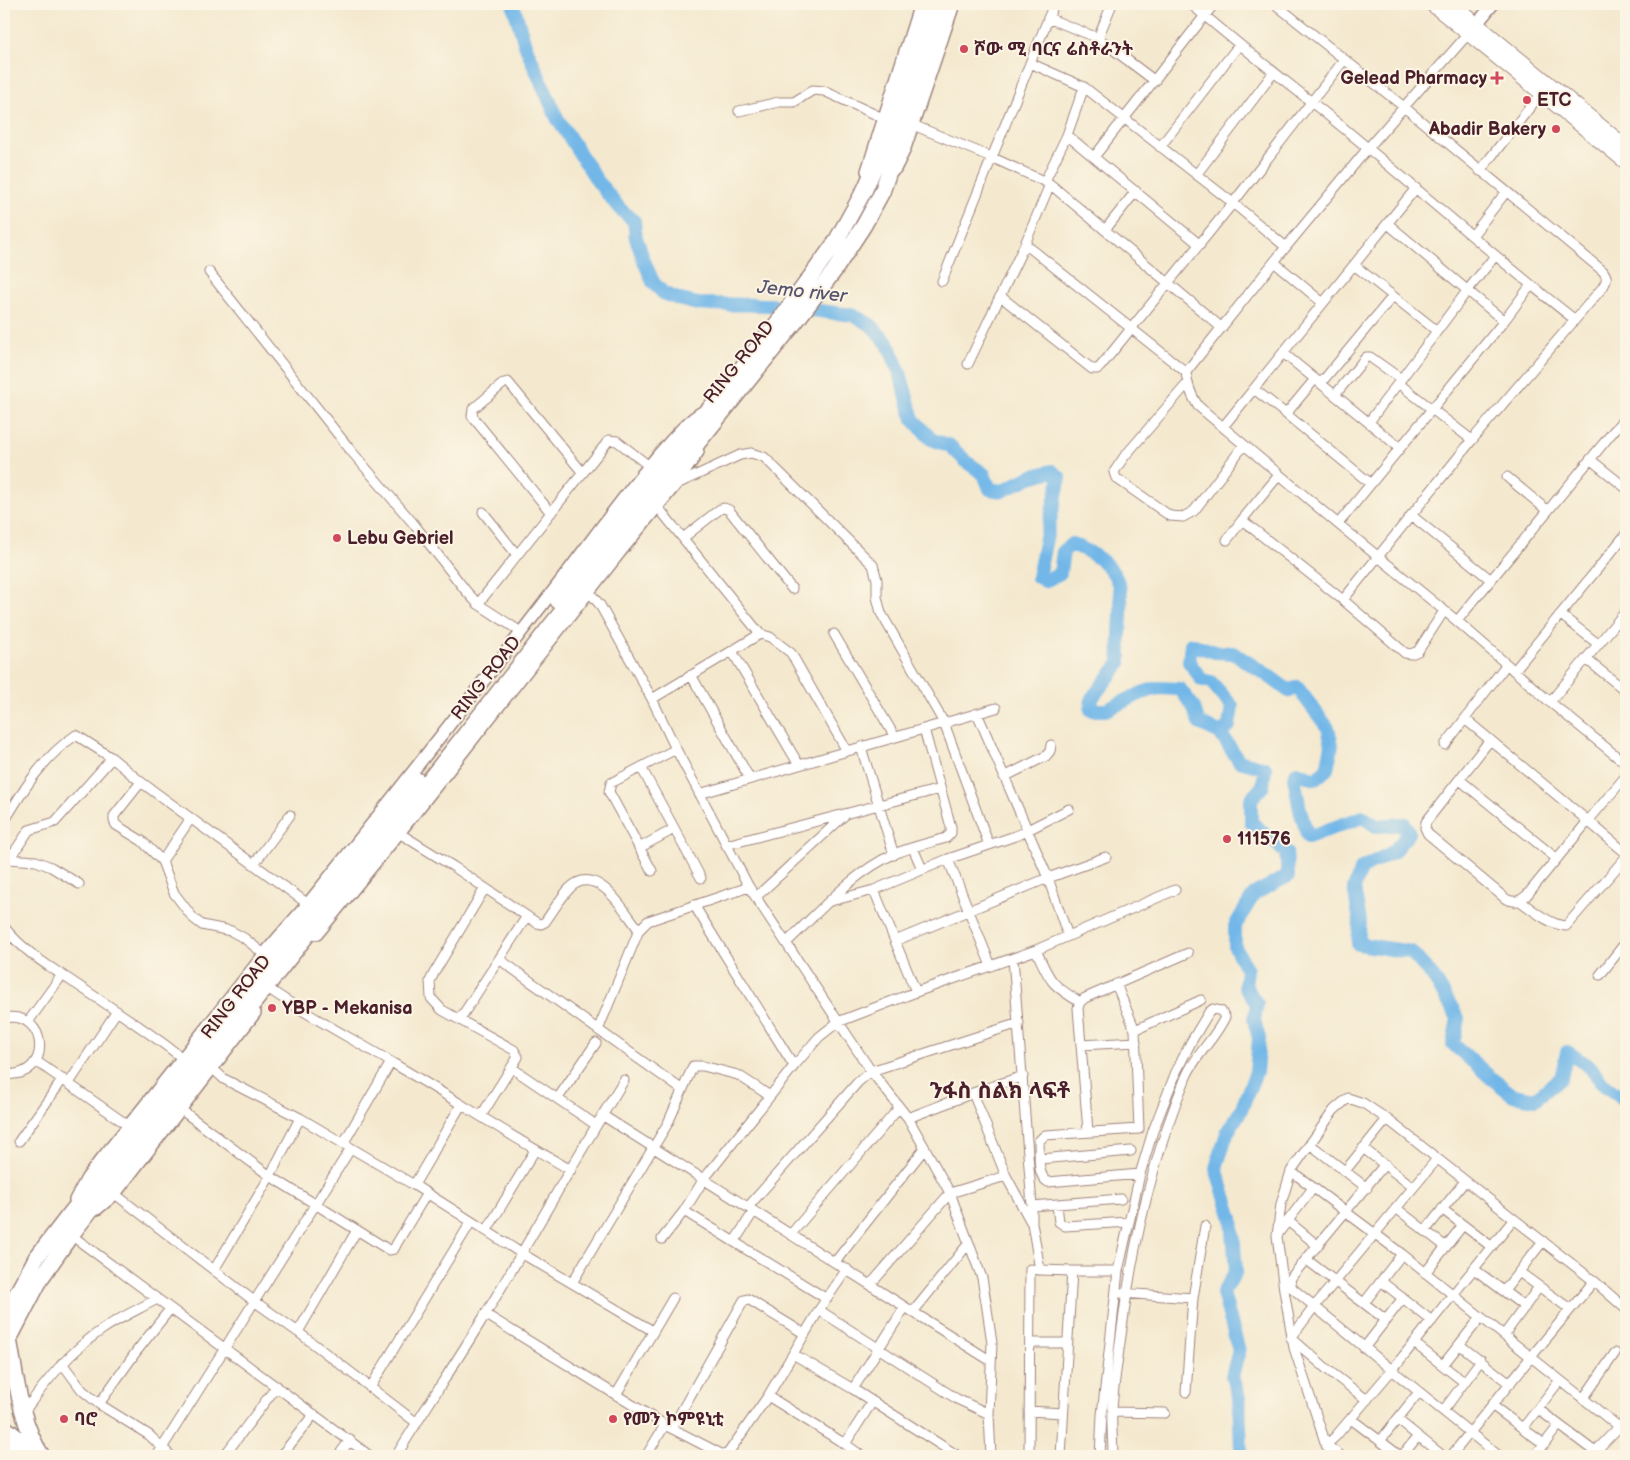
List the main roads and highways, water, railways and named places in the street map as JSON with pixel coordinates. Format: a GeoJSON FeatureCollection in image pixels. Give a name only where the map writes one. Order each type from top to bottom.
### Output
{"type":"FeatureCollection","features":[{"type":"Feature","properties":{"kind":"highway","name":"RING ROAD"},"geometry":{"type":"LineString","coordinates":[[714,413],[840,235],[865,189],[887,139],[932,4]]}},
{"type":"Feature","properties":{"kind":"highway","name":"RING ROAD"},"geometry":{"type":"LineString","coordinates":[[4,1317],[36,1258],[66,1219],[714,413],[796,321],[824,286],[848,251],[882,192],[945,4]]}},
{"type":"Feature","properties":{"kind":"highway","name":"RING ROAD"},"geometry":{"type":"LineString","coordinates":[[6,1344],[41,1278],[71,1235],[578,582]]}},
{"type":"Feature","properties":{"kind":"highway"},"geometry":{"type":"LineString","coordinates":[[6,1344],[24,1412],[41,1456]]}},
{"type":"Feature","properties":{"kind":"highway"},"geometry":{"type":"LineString","coordinates":[[4,1427],[41,1456]]}},
{"type":"Feature","properties":{"kind":"highway"},"geometry":{"type":"LineString","coordinates":[[4,1442],[22,1456]]}},
{"type":"Feature","properties":{"kind":"highway"},"geometry":{"type":"LineString","coordinates":[[4,1451],[14,1456]]}},
{"type":"Feature","properties":{"kind":"main road"},"geometry":{"type":"LineString","coordinates":[[1432,4],[1472,29],[1626,147]]}},
{"type":"Feature","properties":{"kind":"main road"},"geometry":{"type":"LineString","coordinates":[[1452,4],[1472,29],[1542,92],[1626,162]]}},
{"type":"Feature","properties":{"kind":"waterway","name":"Jemo river"},"geometry":{"type":"LineString","coordinates":[[513,4],[525,45],[557,118],[598,182],[620,209],[634,221],[636,238],[644,261],[653,282],[663,293],[698,304],[769,305],[853,315],[871,325],[888,344],[900,373],[913,419],[931,439],[950,446],[968,463],[984,474],[990,489],[1002,491],[1030,477],[1052,471],[1060,478],[1038,577],[1045,581],[1060,573],[1063,551],[1072,544],[1094,555],[1108,566],[1116,579],[1120,593],[1120,663],[1092,698],[1091,710],[1106,710],[1142,693],[1158,688],[1180,689],[1193,706],[1199,723],[1220,733],[1239,761],[1265,768],[1263,786],[1251,799],[1251,822],[1286,852],[1288,876],[1254,894],[1235,926],[1235,947],[1247,970],[1245,986],[1257,1004],[1254,1020],[1259,1038],[1256,1072],[1240,1112],[1227,1133],[1216,1168],[1232,1218],[1236,1271],[1223,1293],[1239,1351],[1232,1376],[1239,1398],[1242,1456]]}},
{"type":"Feature","properties":{"kind":"waterway"},"geometry":{"type":"LineString","coordinates":[[1220,733],[1229,726],[1232,706],[1211,682],[1202,680],[1189,662],[1191,644],[1215,652],[1233,653],[1289,691],[1297,687],[1328,728],[1332,745],[1327,769],[1315,779],[1297,772],[1294,777],[1300,810],[1308,837],[1363,817],[1376,826],[1405,824],[1409,833],[1393,852],[1362,868],[1354,888],[1360,921],[1358,944],[1411,952],[1434,978],[1458,1018],[1453,1044],[1513,1095],[1535,1099],[1561,1078],[1567,1052],[1589,1066],[1603,1084],[1626,1101]]}},
{"type":"Feature","properties":{"kind":"place","name":"ሾው ሚ ባርና ሬስቶራንት"},"geometry":{"type":"Point","coordinates":[964,49]}},
{"type":"Feature","properties":{"kind":"place","name":"Gelead Pharmacy"},"geometry":{"type":"Point","coordinates":[1497,78]}},
{"type":"Feature","properties":{"kind":"place","name":"ETC"},"geometry":{"type":"Point","coordinates":[1527,100]}},
{"type":"Feature","properties":{"kind":"place","name":"Abadir Bakery"},"geometry":{"type":"Point","coordinates":[1556,129]}},
{"type":"Feature","properties":{"kind":"place","name":"Lebu Gebriel"},"geometry":{"type":"Point","coordinates":[337,538]}},
{"type":"Feature","properties":{"kind":"place","name":"111576"},"geometry":{"type":"Point","coordinates":[1227,839]}},
{"type":"Feature","properties":{"kind":"place","name":"YBP - Mekanisa"},"geometry":{"type":"Point","coordinates":[272,1008]}},
{"type":"Feature","properties":{"kind":"place","name":"ባሮ"},"geometry":{"type":"Point","coordinates":[64,1419]}},
{"type":"Feature","properties":{"kind":"place","name":"የመን ኮምዩኒቲ"},"geometry":{"type":"Point","coordinates":[613,1419]}},
{"type":"Feature","properties":{"kind":"district","name":"ንፋስ ስልክ ላፍቶ"},"geometry":{"type":"Point","coordinates":[1000,1091]}}]}
